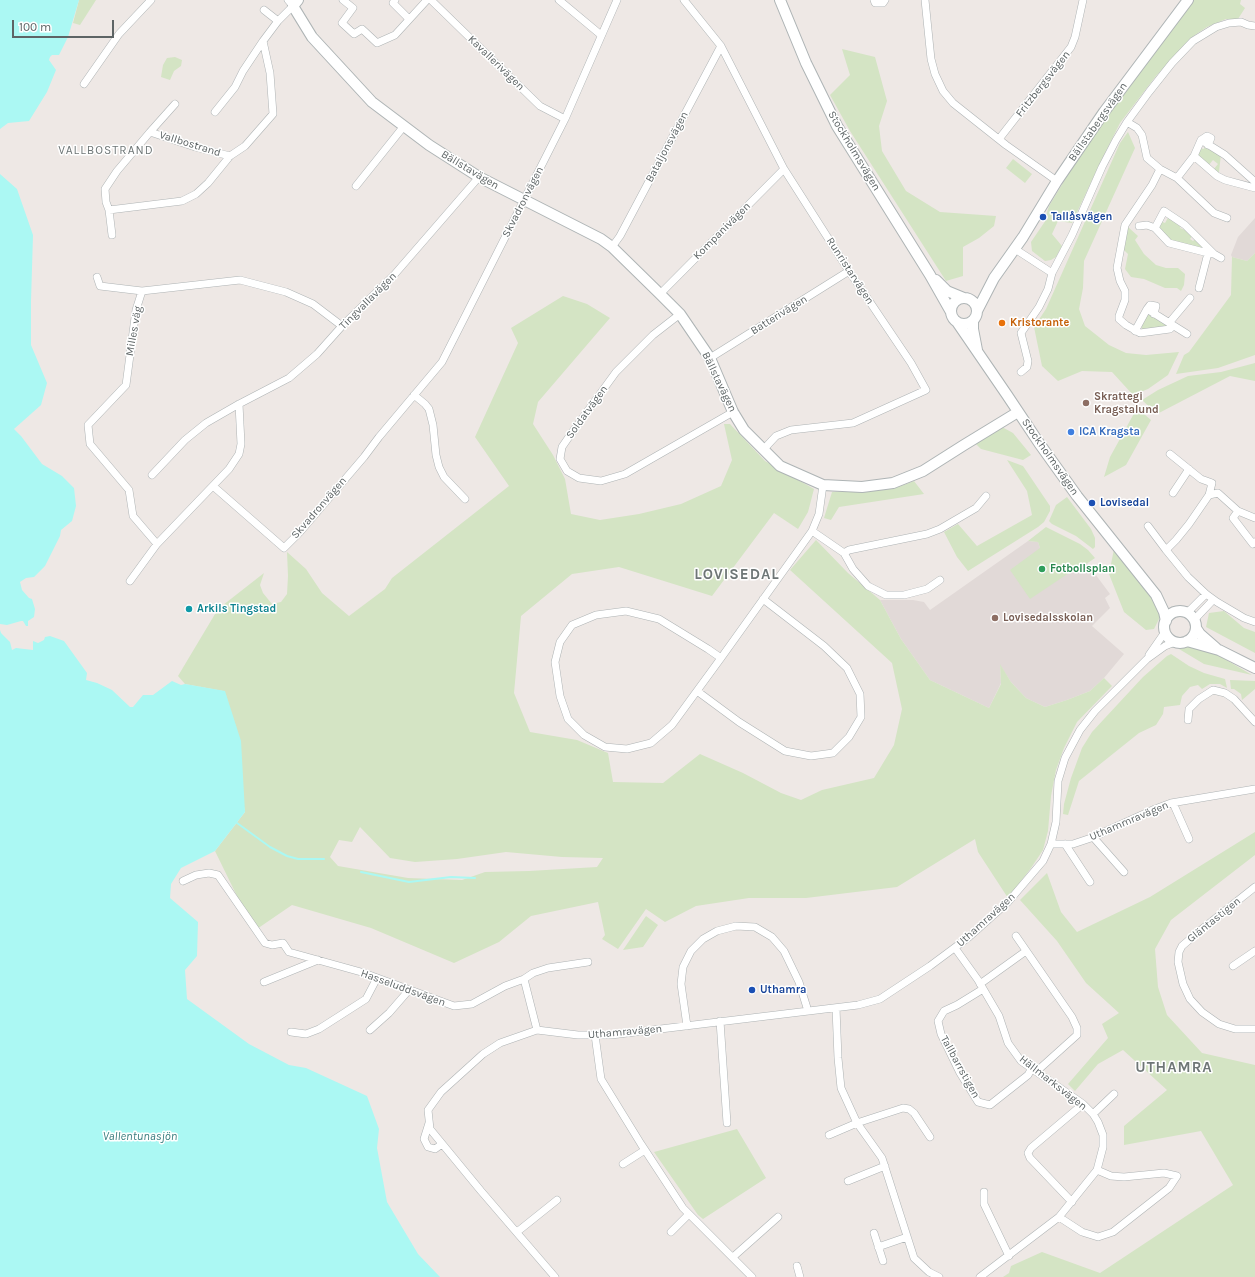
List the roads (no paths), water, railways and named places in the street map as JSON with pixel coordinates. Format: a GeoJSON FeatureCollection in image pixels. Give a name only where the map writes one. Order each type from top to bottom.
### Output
{"type":"FeatureCollection","features":[{"type":"Feature","properties":{"kind":"street"},"geometry":{"type":"LineString","coordinates":[[84,84],[118,34],[151,0]]}},
{"type":"Feature","properties":{"kind":"street"},"geometry":{"type":"LineString","coordinates":[[343,0],[353,8],[342,22],[354,34],[362,29],[377,43],[395,35],[427,0]]}},
{"type":"Feature","properties":{"kind":"street"},"geometry":{"type":"LineString","coordinates":[[395,0],[393,3],[409,19]]}},
{"type":"Feature","properties":{"kind":"street","name":"Kavallerivägen"},"geometry":{"type":"LineString","coordinates":[[431,0],[540,106],[565,119]]}},
{"type":"Feature","properties":{"kind":"street"},"geometry":{"type":"LineString","coordinates":[[559,0],[601,35]]}},
{"type":"Feature","properties":{"kind":"street","name":"Skvadronvägen"},"geometry":{"type":"LineString","coordinates":[[213,486],[284,548],[300,532],[364,457],[378,437],[442,362],[565,119],[617,0]]}},
{"type":"Feature","properties":{"kind":"street","name":"Runristarvägen"},"geometry":{"type":"LineString","coordinates":[[684,0],[720,46],[784,169],[849,271],[911,363],[926,390],[853,423],[791,430],[776,436],[763,450]]}},
{"type":"Feature","properties":{"kind":"street","name":"Stockholmsvägen"},"geometry":{"type":"LineString","coordinates":[[780,0],[806,63],[837,126],[930,275],[951,312]]}},
{"type":"Feature","properties":{"kind":"street"},"geometry":{"type":"LineString","coordinates":[[874,0],[876,2],[883,3],[885,0]]}},
{"type":"Feature","properties":{"kind":"street"},"geometry":{"type":"LineString","coordinates":[[925,0],[931,59],[934,74],[943,91],[953,103],[999,139],[1057,181]]}},
{"type":"Feature","properties":{"kind":"street","name":"Fritzbergsvägen"},"geometry":{"type":"LineString","coordinates":[[999,139],[1071,47],[1075,37],[1083,0]]}},
{"type":"Feature","properties":{"kind":"street","name":"Bällstabergsvägen"},"geometry":{"type":"LineString","coordinates":[[975,316],[994,278],[1015,249],[1057,181],[1104,112],[1188,0]]}},
{"type":"Feature","properties":{"kind":"street"},"geometry":{"type":"LineString","coordinates":[[215,112],[235,87],[262,41],[293,2]]}},
{"type":"Feature","properties":{"kind":"street","name":"Bällstavägen"},"geometry":{"type":"LineString","coordinates":[[293,2],[312,37],[372,102],[429,145],[479,177],[601,239],[612,247],[680,314],[710,358],[733,412],[744,430],[780,466],[823,485],[862,487],[893,484],[923,471],[1018,412]]}},
{"type":"Feature","properties":{"kind":"street"},"geometry":{"type":"LineString","coordinates":[[264,10],[278,22]]}},
{"type":"Feature","properties":{"kind":"street"},"geometry":{"type":"LineString","coordinates":[[1021,372],[1027,367],[1028,361],[1021,334],[1039,307],[1048,289],[1052,273],[1072,235],[1109,153],[1127,122],[1172,63],[1194,42],[1216,27],[1229,23],[1241,22],[1255,26]]}},
{"type":"Feature","properties":{"kind":"street","name":"Vallbostrand"},"geometry":{"type":"LineString","coordinates":[[174,104],[116,171],[105,189],[106,202],[109,210],[182,201],[196,194],[208,183],[230,156],[245,146],[273,114],[270,73],[262,41]]}},
{"type":"Feature","properties":{"kind":"street","name":"Bataljonsvägen"},"geometry":{"type":"LineString","coordinates":[[612,247],[620,236],[720,46]]}},
{"type":"Feature","properties":{"kind":"street"},"geometry":{"type":"LineString","coordinates":[[1127,122],[1137,128],[1142,135],[1147,158],[1160,169],[1177,178],[1214,213],[1227,218]]}},
{"type":"Feature","properties":{"kind":"street"},"geometry":{"type":"LineString","coordinates":[[356,186],[404,126]]}},
{"type":"Feature","properties":{"kind":"street","name":"Vallbostrand"},"geometry":{"type":"LineString","coordinates":[[150,132],[201,149],[230,156]]}},
{"type":"Feature","properties":{"kind":"street"},"geometry":{"type":"LineString","coordinates":[[1177,178],[1194,156],[1201,140],[1225,155],[1255,182]]}},
{"type":"Feature","properties":{"kind":"street"},"geometry":{"type":"LineString","coordinates":[[1194,156],[1217,176],[1225,180],[1255,188]]}},
{"type":"Feature","properties":{"kind":"street","name":"Kompanivägen"},"geometry":{"type":"LineString","coordinates":[[660,294],[784,169]]}},
{"type":"Feature","properties":{"kind":"street"},"geometry":{"type":"LineString","coordinates":[[1160,169],[1152,185],[1125,225],[1119,253],[1118,268],[1120,281],[1125,291],[1125,300],[1119,319],[1140,333],[1170,329],[1171,324],[1190,298]]}},
{"type":"Feature","properties":{"kind":"street","name":"Tingvallavägen"},"geometry":{"type":"LineString","coordinates":[[152,475],[190,436],[206,424],[239,404],[289,378],[317,354],[342,326],[394,275],[479,177]]}},
{"type":"Feature","properties":{"kind":"street"},"geometry":{"type":"LineString","coordinates":[[109,210],[112,235]]}},
{"type":"Feature","properties":{"kind":"street"},"geometry":{"type":"LineString","coordinates":[[1155,228],[1164,211],[1185,225],[1211,253]]}},
{"type":"Feature","properties":{"kind":"street"},"geometry":{"type":"LineString","coordinates":[[1140,226],[1147,225],[1155,228],[1170,243],[1211,253],[1221,258]]}},
{"type":"Feature","properties":{"kind":"street"},"geometry":{"type":"LineString","coordinates":[[1015,249],[1052,273]]}},
{"type":"Feature","properties":{"kind":"street"},"geometry":{"type":"LineString","coordinates":[[1199,288],[1211,253]]}},
{"type":"Feature","properties":{"kind":"street","name":"Batterivägen"},"geometry":{"type":"LineString","coordinates":[[710,358],[849,271]]}},
{"type":"Feature","properties":{"kind":"street","name":"Stockholmsvägen"},"geometry":{"type":"LineString","coordinates":[[930,275],[947,291],[966,298]]}},
{"type":"Feature","properties":{"kind":"street"},"geometry":{"type":"LineString","coordinates":[[97,277],[100,286],[142,291]]}},
{"type":"Feature","properties":{"kind":"street","name":"Bällstabergsvägen"},"geometry":{"type":"LineString","coordinates":[[966,298],[975,296],[994,278]]}},
{"type":"Feature","properties":{"kind":"street","name":"Milles väg"},"geometry":{"type":"LineString","coordinates":[[157,544],[133,516],[129,490],[90,444],[88,425],[126,385],[136,310],[142,291],[240,280],[286,292],[313,304],[342,326]]}},
{"type":"Feature","properties":{"kind":"street"},"geometry":{"type":"LineString","coordinates":[[966,298],[976,305],[975,316],[966,324],[957,322],[953,319],[951,312],[952,305],[955,301],[966,298]]}},
{"type":"Feature","properties":{"kind":"street"},"geometry":{"type":"LineString","coordinates":[[1135,331],[1147,309],[1187,334]]}},
{"type":"Feature","properties":{"kind":"street","name":"Soldatvägen"},"geometry":{"type":"LineString","coordinates":[[680,314],[653,335],[616,372],[572,431],[562,447],[560,460],[567,471],[579,478],[601,481],[625,474],[733,412]]}},
{"type":"Feature","properties":{"kind":"street","name":"Stockholmsvägen"},"geometry":{"type":"LineString","coordinates":[[975,316],[973,329],[978,354]]}},
{"type":"Feature","properties":{"kind":"street","name":"Stockholmsvägen"},"geometry":{"type":"LineString","coordinates":[[957,322],[1039,444],[1077,496],[1125,554],[1156,595],[1164,612],[1166,621]]}},
{"type":"Feature","properties":{"kind":"street"},"geometry":{"type":"LineString","coordinates":[[414,395],[429,409],[433,425],[436,455],[439,467],[444,477],[465,499]]}},
{"type":"Feature","properties":{"kind":"street"},"geometry":{"type":"LineString","coordinates":[[130,581],[157,544],[229,469],[239,454],[241,444],[239,404]]}},
{"type":"Feature","properties":{"kind":"street"},"geometry":{"type":"LineString","coordinates":[[1166,550],[1189,524],[1209,495],[1212,484],[1201,479],[1170,454]]}},
{"type":"Feature","properties":{"kind":"street"},"geometry":{"type":"LineString","coordinates":[[1173,493],[1189,470]]}},
{"type":"Feature","properties":{"kind":"street"},"geometry":{"type":"LineString","coordinates":[[721,658],[659,619],[626,611],[596,615],[572,625],[560,642],[555,662],[560,696],[568,719],[584,736],[605,747],[627,749],[651,743],[672,725],[721,658],[812,530],[819,514],[823,485]]}},
{"type":"Feature","properties":{"kind":"street"},"geometry":{"type":"LineString","coordinates":[[1209,495],[1218,493],[1238,511],[1255,518]]}},
{"type":"Feature","properties":{"kind":"street"},"geometry":{"type":"LineString","coordinates":[[844,553],[854,549],[927,534],[940,529],[976,508],[986,496]]}},
{"type":"Feature","properties":{"kind":"street"},"geometry":{"type":"LineString","coordinates":[[1238,511],[1233,518],[1254,545]]}},
{"type":"Feature","properties":{"kind":"street"},"geometry":{"type":"LineString","coordinates":[[1148,526],[1188,577],[1206,594],[1213,600],[1244,618],[1255,622]]}},
{"type":"Feature","properties":{"kind":"street"},"geometry":{"type":"LineString","coordinates":[[812,530],[844,553],[853,569],[868,586],[886,595],[904,595],[927,589],[940,580]]}},
{"type":"Feature","properties":{"kind":"street"},"geometry":{"type":"LineString","coordinates":[[1189,618],[1206,594]]}},
{"type":"Feature","properties":{"kind":"street","name":"Stockholmsvägen"},"geometry":{"type":"LineString","coordinates":[[1156,595],[1189,618],[1200,634],[1220,650],[1255,668]]}},
{"type":"Feature","properties":{"kind":"street"},"geometry":{"type":"LineString","coordinates":[[697,691],[739,722],[785,751],[811,756],[833,753],[849,737],[861,717],[860,694],[847,668],[824,646],[763,599]]}},
{"type":"Feature","properties":{"kind":"street"},"geometry":{"type":"LineString","coordinates":[[1189,618],[1195,633],[1192,638],[1187,642],[1182,643],[1175,642],[1168,637],[1164,626],[1171,614],[1189,618],[1213,600]]}},
{"type":"Feature","properties":{"kind":"street","name":"Uthamravägen"},"geometry":{"type":"LineString","coordinates":[[1147,659],[1165,632]]}},
{"type":"Feature","properties":{"kind":"street","name":"Uthamravägen"},"geometry":{"type":"LineString","coordinates":[[442,1144],[435,1149],[428,1147],[424,1139],[429,1122],[428,1110],[441,1092],[483,1054],[500,1042],[536,1030],[578,1035],[611,1035],[858,1005],[880,999],[930,966],[969,937],[1008,902],[1043,861],[1051,844],[1056,822],[1058,781],[1064,758],[1080,730],[1095,711],[1147,659],[1165,646],[1175,642]]}},
{"type":"Feature","properties":{"kind":"street","name":"Stockholmsvägen"},"geometry":{"type":"LineString","coordinates":[[1187,642],[1220,650]]}},
{"type":"Feature","properties":{"kind":"street"},"geometry":{"type":"LineString","coordinates":[[1188,720],[1189,709],[1199,699],[1213,690],[1225,693],[1234,699],[1255,722]]}},
{"type":"Feature","properties":{"kind":"street","name":"Uthammravägen"},"geometry":{"type":"LineString","coordinates":[[1051,844],[1073,844],[1093,837],[1155,809],[1173,803],[1255,789]]}},
{"type":"Feature","properties":{"kind":"street"},"geometry":{"type":"LineString","coordinates":[[1173,803],[1188,839]]}},
{"type":"Feature","properties":{"kind":"street"},"geometry":{"type":"LineString","coordinates":[[1093,837],[1124,872]]}},
{"type":"Feature","properties":{"kind":"street"},"geometry":{"type":"LineString","coordinates":[[1065,844],[1090,882]]}},
{"type":"Feature","properties":{"kind":"street","name":"Hasseluddsvägen"},"geometry":{"type":"LineString","coordinates":[[183,881],[196,875],[209,873],[218,875],[265,943],[272,945],[283,943],[289,952],[361,972],[454,1006],[472,1004],[505,986],[548,968],[588,962]]}},
{"type":"Feature","properties":{"kind":"street","name":"Gläntastigen"},"geometry":{"type":"LineString","coordinates":[[1255,887],[1182,946],[1179,952],[1178,962],[1183,984],[1190,999],[1202,1012],[1219,1024],[1235,1029],[1255,1029]]}},
{"type":"Feature","properties":{"kind":"street"},"geometry":{"type":"LineString","coordinates":[[687,1026],[681,984],[683,967],[691,951],[703,939],[717,930],[736,926],[755,927],[772,937],[784,951],[799,982],[808,1011]]}},
{"type":"Feature","properties":{"kind":"street"},"geometry":{"type":"LineString","coordinates":[[1016,936],[1072,1017],[1077,1028],[1077,1035],[1034,1070]]}},
{"type":"Feature","properties":{"kind":"street","name":"Hällmarksvägen"},"geometry":{"type":"LineString","coordinates":[[955,948],[999,1016],[1008,1043],[1021,1061],[1083,1104],[1093,1114],[1103,1135],[1097,1170],[1072,1202],[1059,1217],[980,1277]]}},
{"type":"Feature","properties":{"kind":"street"},"geometry":{"type":"LineString","coordinates":[[981,986],[1026,951]]}},
{"type":"Feature","properties":{"kind":"street"},"geometry":{"type":"LineString","coordinates":[[1233,966],[1255,951]]}},
{"type":"Feature","properties":{"kind":"street"},"geometry":{"type":"LineString","coordinates":[[264,982],[318,960]]}},
{"type":"Feature","properties":{"kind":"street"},"geometry":{"type":"LineString","coordinates":[[291,1032],[306,1034],[319,1029],[366,999],[377,978]]}},
{"type":"Feature","properties":{"kind":"street"},"geometry":{"type":"LineString","coordinates":[[524,979],[536,1030]]}},
{"type":"Feature","properties":{"kind":"street","name":"Tallbarrstigen"},"geometry":{"type":"LineString","coordinates":[[981,986],[957,1005],[944,1011],[938,1021],[941,1034],[960,1073],[978,1102],[990,1105],[1034,1070]]}},
{"type":"Feature","properties":{"kind":"street"},"geometry":{"type":"LineString","coordinates":[[370,1030],[389,1013],[409,990]]}},
{"type":"Feature","properties":{"kind":"street"},"geometry":{"type":"LineString","coordinates":[[836,1008],[841,1088],[857,1124],[882,1158],[914,1258],[928,1272],[939,1277]]}},
{"type":"Feature","properties":{"kind":"street"},"geometry":{"type":"LineString","coordinates":[[720,1021],[728,1123]]}},
{"type":"Feature","properties":{"kind":"street"},"geometry":{"type":"LineString","coordinates":[[595,1035],[601,1079],[645,1150],[683,1208],[752,1277]]}},
{"type":"Feature","properties":{"kind":"street","name":"Hällmarksvägen"},"geometry":{"type":"LineString","coordinates":[[1093,1114],[1114,1094]]}},
{"type":"Feature","properties":{"kind":"street"},"geometry":{"type":"LineString","coordinates":[[1072,1202],[1030,1158],[1028,1153],[1031,1148],[1083,1104]]}},
{"type":"Feature","properties":{"kind":"street"},"geometry":{"type":"LineString","coordinates":[[829,1135],[903,1108],[909,1109],[914,1113],[930,1137]]}},
{"type":"Feature","properties":{"kind":"street"},"geometry":{"type":"LineString","coordinates":[[429,1122],[430,1129],[442,1144],[555,1277]]}},
{"type":"Feature","properties":{"kind":"street"},"geometry":{"type":"LineString","coordinates":[[623,1164],[645,1150]]}},
{"type":"Feature","properties":{"kind":"street"},"geometry":{"type":"LineString","coordinates":[[848,1181],[885,1166]]}},
{"type":"Feature","properties":{"kind":"street"},"geometry":{"type":"LineString","coordinates":[[1059,1217],[1082,1232],[1098,1237],[1113,1232],[1169,1188],[1177,1176],[1164,1173],[1124,1177],[1111,1176],[1097,1170]]}},
{"type":"Feature","properties":{"kind":"street"},"geometry":{"type":"LineString","coordinates":[[984,1192],[984,1204],[1009,1256]]}},
{"type":"Feature","properties":{"kind":"street"},"geometry":{"type":"LineString","coordinates":[[517,1232],[556,1200]]}},
{"type":"Feature","properties":{"kind":"street"},"geometry":{"type":"LineString","coordinates":[[671,1232],[689,1214]]}},
{"type":"Feature","properties":{"kind":"street"},"geometry":{"type":"LineString","coordinates":[[733,1257],[778,1217]]}},
{"type":"Feature","properties":{"kind":"street"},"geometry":{"type":"LineString","coordinates":[[874,1233],[883,1261]]}},
{"type":"Feature","properties":{"kind":"street"},"geometry":{"type":"LineString","coordinates":[[878,1247],[908,1236]]}},
{"type":"Feature","properties":{"kind":"street"},"geometry":{"type":"LineString","coordinates":[[797,1266],[800,1277]]}},
{"type":"Feature","properties":{"kind":"water"},"geometry":{"type":"Polygon","coordinates":[[[0,0],[79,0],[68,37],[59,55],[52,55],[50,57],[49,60],[56,70],[47,92],[29,121],[8,123],[0,129],[0,0]]]}},
{"type":"Feature","properties":{"kind":"water"},"geometry":{"type":"Polygon","coordinates":[[[0,174],[17,189],[33,235],[31,345],[47,383],[41,405],[14,429],[42,464],[62,476],[74,488],[76,506],[72,521],[61,530],[60,536],[45,566],[34,577],[26,578],[20,582],[22,590],[29,598],[32,599],[35,609],[34,617],[28,621],[28,626],[26,626],[23,621],[7,625],[0,624],[0,174]]]}},
{"type":"Feature","properties":{"kind":"water","name":"Vallentunasjön"},"geometry":{"type":"Polygon","coordinates":[[[0,630],[10,642],[12,650],[16,648],[33,650],[33,641],[38,643],[44,640],[45,637],[50,636],[64,641],[87,673],[86,680],[112,690],[130,707],[133,707],[143,695],[153,695],[172,681],[181,685],[185,684],[225,691],[241,741],[245,812],[215,851],[181,868],[171,884],[170,898],[198,922],[197,956],[185,970],[187,999],[249,1044],[289,1065],[306,1068],[367,1096],[379,1129],[377,1148],[387,1202],[418,1254],[440,1277],[0,1277],[0,630]]]}},
{"type":"Feature","properties":{"kind":"waterway"},"geometry":{"type":"LineString","coordinates":[[237,823],[270,847],[287,856],[298,859],[324,859]]}},
{"type":"Feature","properties":{"kind":"waterway"},"geometry":{"type":"LineString","coordinates":[[361,872],[409,882],[451,877],[475,878]]}},
{"type":"Feature","properties":{"kind":"place","name":"Tallåsvägen"},"geometry":{"type":"Point","coordinates":[1043,217]}},
{"type":"Feature","properties":{"kind":"place","name":"Kristorante"},"geometry":{"type":"Point","coordinates":[1002,323]}},
{"type":"Feature","properties":{"kind":"place","name":"Skrattegi Kragstalund"},"geometry":{"type":"Point","coordinates":[1086,403]}},
{"type":"Feature","properties":{"kind":"place","name":"ICA Kragsta"},"geometry":{"type":"Point","coordinates":[1071,432]}},
{"type":"Feature","properties":{"kind":"place","name":"Lovisedal"},"geometry":{"type":"Point","coordinates":[1092,503]}},
{"type":"Feature","properties":{"kind":"place","name":"Fotbollsplan"},"geometry":{"type":"Point","coordinates":[1042,569]}},
{"type":"Feature","properties":{"kind":"place","name":"Arkils Tingstad"},"geometry":{"type":"Point","coordinates":[189,609]}},
{"type":"Feature","properties":{"kind":"place","name":"Lovisedalsskolan"},"geometry":{"type":"Point","coordinates":[995,618]}},
{"type":"Feature","properties":{"kind":"place","name":"Uthamra"},"geometry":{"type":"Point","coordinates":[752,990]}},
{"type":"Feature","properties":{"kind":"district","name":"VALLBOSTRAND"},"geometry":{"type":"Point","coordinates":[106,151]}},
{"type":"Feature","properties":{"kind":"district","name":"LOVISEDAL"},"geometry":{"type":"Point","coordinates":[737,575]}},
{"type":"Feature","properties":{"kind":"district","name":"UTHAMRA"},"geometry":{"type":"Point","coordinates":[1174,1068]}}]}
